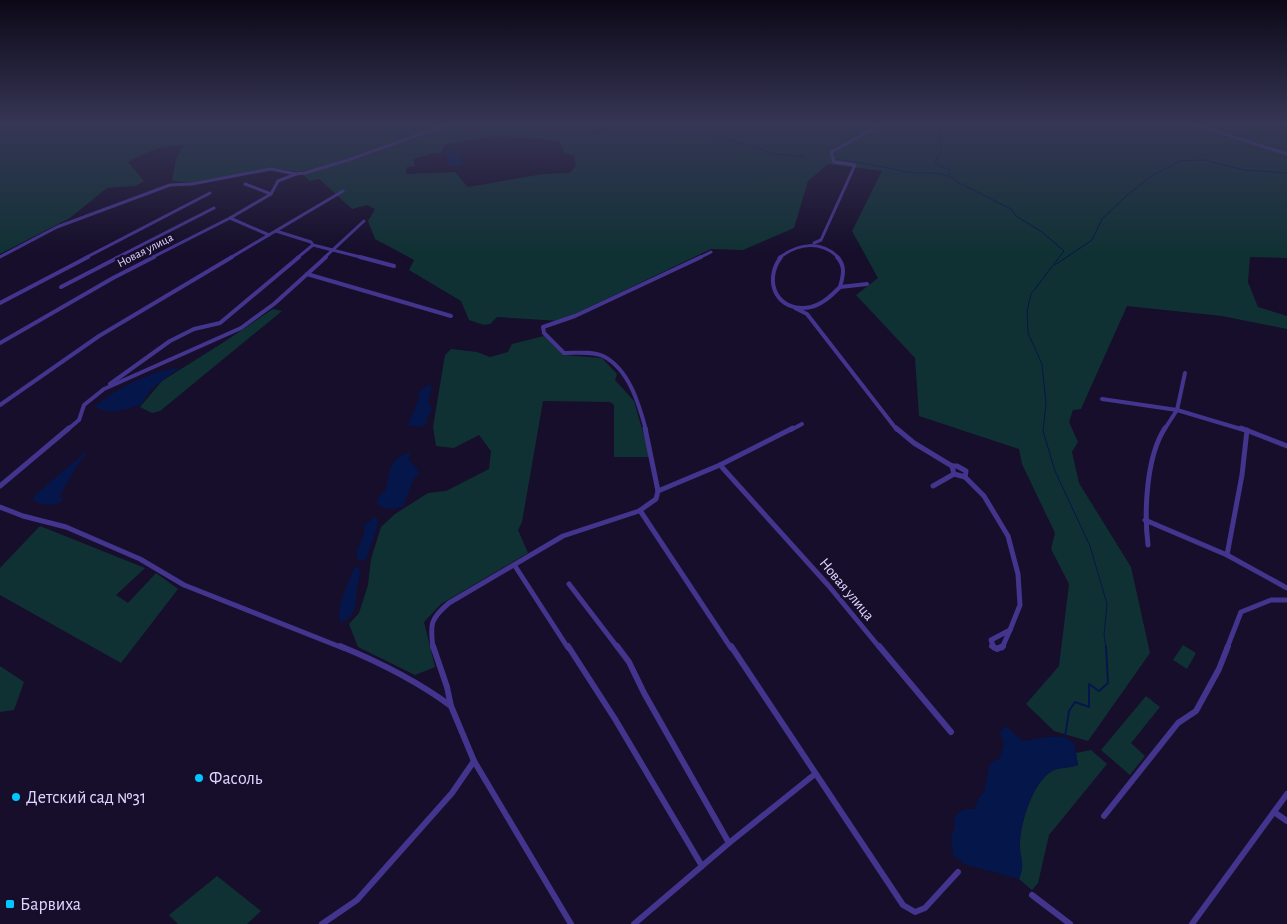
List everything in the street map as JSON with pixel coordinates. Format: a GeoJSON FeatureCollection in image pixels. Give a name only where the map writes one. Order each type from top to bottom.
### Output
{"type":"FeatureCollection","features":[{"type":"Feature","properties":{"kind":"street"},"geometry":{"type":"LineString","coordinates":[[0,257],[57,227],[170,185],[200,182],[271,169],[296,174],[326,166]]}},
{"type":"Feature","properties":{"kind":"street"},"geometry":{"type":"LineString","coordinates":[[854,166],[821,240],[814,244],[800,246],[785,252],[776,261],[771,275],[771,286],[779,298],[807,314],[897,430],[914,443],[952,466],[966,471],[965,477]]}},
{"type":"Feature","properties":{"kind":"street","name":"Новая улица"},"geometry":{"type":"LineString","coordinates":[[0,343],[113,278],[230,218],[271,194],[278,181],[296,174]]}},
{"type":"Feature","properties":{"kind":"street"},"geometry":{"type":"LineString","coordinates":[[246,184],[271,194]]}},
{"type":"Feature","properties":{"kind":"street"},"geometry":{"type":"LineString","coordinates":[[0,405],[99,336],[343,191]]}},
{"type":"Feature","properties":{"kind":"street"},"geometry":{"type":"LineString","coordinates":[[0,303],[210,192]]}},
{"type":"Feature","properties":{"kind":"street"},"geometry":{"type":"LineString","coordinates":[[61,287],[214,208]]}},
{"type":"Feature","properties":{"kind":"street"},"geometry":{"type":"LineString","coordinates":[[230,218],[269,235]]}},
{"type":"Feature","properties":{"kind":"street"},"geometry":{"type":"LineString","coordinates":[[104,389],[173,359],[223,334],[241,328],[259,316],[307,274],[364,220]]}},
{"type":"Feature","properties":{"kind":"street"},"geometry":{"type":"LineString","coordinates":[[276,231],[311,242],[313,245],[394,266]]}},
{"type":"Feature","properties":{"kind":"street"},"geometry":{"type":"LineString","coordinates":[[790,306],[812,306],[833,295],[840,287],[844,278],[838,257],[821,240]]}},
{"type":"Feature","properties":{"kind":"street"},"geometry":{"type":"LineString","coordinates":[[814,244],[826,247]]}},
{"type":"Feature","properties":{"kind":"street"},"geometry":{"type":"LineString","coordinates":[[0,486],[79,420],[84,405],[124,373],[186,332],[198,328],[213,327],[313,245]]}},
{"type":"Feature","properties":{"kind":"street"},"geometry":{"type":"LineString","coordinates":[[571,924],[474,762],[451,706],[447,687],[433,648],[430,627],[438,612],[449,603],[515,566],[568,533],[641,512],[655,503],[658,491],[651,448],[640,411],[622,374],[604,356],[564,353],[544,333],[542,327],[548,323],[571,318],[671,273],[711,252]]}},
{"type":"Feature","properties":{"kind":"street"},"geometry":{"type":"LineString","coordinates":[[307,274],[451,316]]}},
{"type":"Feature","properties":{"kind":"street"},"geometry":{"type":"LineString","coordinates":[[844,278],[853,285]]}},
{"type":"Feature","properties":{"kind":"street"},"geometry":{"type":"LineString","coordinates":[[840,287],[867,284]]}},
{"type":"Feature","properties":{"kind":"street"},"geometry":{"type":"LineString","coordinates":[[807,314],[812,306]]}},
{"type":"Feature","properties":{"kind":"street"},"geometry":{"type":"LineString","coordinates":[[213,327],[223,334]]}},
{"type":"Feature","properties":{"kind":"street"},"geometry":{"type":"LineString","coordinates":[[1148,545],[1145,520],[1152,463],[1159,437],[1177,410],[1185,373]]}},
{"type":"Feature","properties":{"kind":"street"},"geometry":{"type":"LineString","coordinates":[[1102,399],[1177,410],[1247,430],[1287,446]]}},
{"type":"Feature","properties":{"kind":"street"},"geometry":{"type":"LineString","coordinates":[[658,491],[720,465],[802,424]]}},
{"type":"Feature","properties":{"kind":"street"},"geometry":{"type":"LineString","coordinates":[[1228,555],[1242,476],[1247,430]]}},
{"type":"Feature","properties":{"kind":"street","name":"Новая улица"},"geometry":{"type":"LineString","coordinates":[[720,465],[828,585],[951,732]]}},
{"type":"Feature","properties":{"kind":"street"},"geometry":{"type":"LineString","coordinates":[[952,466],[954,474]]}},
{"type":"Feature","properties":{"kind":"street"},"geometry":{"type":"LineString","coordinates":[[933,486],[954,474],[965,477],[984,496],[1008,536],[1018,574],[1020,605],[1010,630]]}},
{"type":"Feature","properties":{"kind":"street"},"geometry":{"type":"LineString","coordinates":[[0,507],[23,516],[66,527],[140,559],[184,585],[369,658],[433,693],[451,706]]}},
{"type":"Feature","properties":{"kind":"street"},"geometry":{"type":"LineString","coordinates":[[641,512],[903,905],[915,912],[925,908],[958,872]]}},
{"type":"Feature","properties":{"kind":"street"},"geometry":{"type":"LineString","coordinates":[[1145,520],[1228,555],[1237,562],[1287,588]]}},
{"type":"Feature","properties":{"kind":"street"},"geometry":{"type":"LineString","coordinates":[[515,566],[615,719],[702,866]]}},
{"type":"Feature","properties":{"kind":"street"},"geometry":{"type":"LineString","coordinates":[[569,584],[629,662],[644,693],[729,843]]}},
{"type":"Feature","properties":{"kind":"street"},"geometry":{"type":"LineString","coordinates":[[1104,816],[1178,723],[1196,711],[1219,669],[1241,612],[1271,600],[1287,600]]}},
{"type":"Feature","properties":{"kind":"street"},"geometry":{"type":"LineString","coordinates":[[322,924],[357,900],[452,793],[474,762]]}},
{"type":"Feature","properties":{"kind":"street"},"geometry":{"type":"LineString","coordinates":[[634,924],[729,843],[815,774]]}},
{"type":"Feature","properties":{"kind":"street"},"geometry":{"type":"LineString","coordinates":[[1192,924],[1287,794]]}},
{"type":"Feature","properties":{"kind":"street"},"geometry":{"type":"LineString","coordinates":[[1274,812],[1287,821]]}},
{"type":"Feature","properties":{"kind":"street"},"geometry":{"type":"LineString","coordinates":[[1032,895],[1070,924]]}},
{"type":"Feature","properties":{"kind":"green space"},"geometry":{"type":"Polygon","coordinates":[[[0,166],[131,166],[144,181],[136,186],[107,188],[70,218],[0,254],[0,166]]]}},
{"type":"Feature","properties":{"kind":"green space"},"geometry":{"type":"Polygon","coordinates":[[[175,166],[325,166],[297,172],[275,168],[191,183],[172,181],[175,166]]]}},
{"type":"Feature","properties":{"kind":"green space"},"geometry":{"type":"Polygon","coordinates":[[[331,166],[414,166],[407,167],[406,174],[455,172],[468,187],[543,174],[569,173],[576,166],[826,166],[808,181],[794,228],[743,250],[711,249],[560,321],[497,317],[490,324],[484,325],[469,320],[461,301],[409,270],[414,260],[375,239],[368,221],[375,209],[367,205],[352,209],[319,179],[310,181],[302,174],[331,166]]]}},
{"type":"Feature","properties":{"kind":"green space"},"geometry":{"type":"Polygon","coordinates":[[[844,166],[1287,166],[1287,258],[1250,257],[1248,282],[1258,307],[1287,316],[1287,329],[1222,316],[1127,306],[1081,409],[1073,410],[1069,422],[1078,442],[1072,452],[1079,483],[1131,567],[1150,653],[1088,741],[1054,731],[1026,704],[1059,666],[1069,584],[1051,549],[1055,533],[1022,464],[1019,449],[919,416],[915,358],[856,295],[878,278],[852,231],[882,171],[844,166]]]}},
{"type":"Feature","properties":{"kind":"green space"},"geometry":{"type":"Polygon","coordinates":[[[273,309],[282,311],[160,411],[152,413],[140,407],[162,381],[273,309]]]}},
{"type":"Feature","properties":{"kind":"green space"},"geometry":{"type":"Polygon","coordinates":[[[544,336],[564,355],[602,358],[617,374],[615,380],[634,401],[650,457],[614,457],[614,405],[610,402],[543,401],[522,522],[518,530],[528,553],[441,604],[424,622],[435,667],[415,675],[358,647],[349,624],[359,613],[368,585],[371,559],[381,527],[395,514],[428,493],[446,491],[489,469],[491,451],[479,435],[454,448],[436,446],[433,427],[445,355],[451,349],[477,352],[490,357],[508,352],[512,344],[544,336]]]}},
{"type":"Feature","properties":{"kind":"green space"},"geometry":{"type":"Polygon","coordinates":[[[40,526],[145,568],[116,595],[128,603],[156,573],[178,589],[121,663],[0,595],[0,568],[40,526]]]}},
{"type":"Feature","properties":{"kind":"green space"},"geometry":{"type":"Polygon","coordinates":[[[1183,645],[1196,653],[1187,669],[1173,660],[1183,645]]]}},
{"type":"Feature","properties":{"kind":"green space"},"geometry":{"type":"Polygon","coordinates":[[[0,666],[24,682],[14,710],[0,712],[0,666]]]}},
{"type":"Feature","properties":{"kind":"green space"},"geometry":{"type":"Polygon","coordinates":[[[1146,696],[1160,707],[1131,743],[1145,756],[1130,775],[1101,750],[1146,696]]]}},
{"type":"Feature","properties":{"kind":"green space"},"geometry":{"type":"Polygon","coordinates":[[[1091,750],[1107,764],[1049,835],[1038,883],[1032,890],[1019,879],[1022,868],[1021,833],[1029,803],[1045,776],[1055,770],[1078,765],[1076,753],[1091,750]]]}},
{"type":"Feature","properties":{"kind":"green space"},"geometry":{"type":"Polygon","coordinates":[[[217,876],[261,911],[247,924],[178,924],[169,915],[217,876]]]}},
{"type":"Feature","properties":{"kind":"shaded area"},"geometry":{"type":"Polygon","coordinates":[[[179,368],[150,390],[152,391],[148,393],[142,404],[125,410],[112,411],[100,410],[95,407],[123,387],[146,376],[179,368]]]}},
{"type":"Feature","properties":{"kind":"shaded area"},"geometry":{"type":"Polygon","coordinates":[[[428,385],[432,386],[428,402],[432,410],[427,417],[427,422],[423,426],[417,427],[408,425],[419,399],[418,393],[428,385]]]}},
{"type":"Feature","properties":{"kind":"shaded area"},"geometry":{"type":"Polygon","coordinates":[[[86,452],[86,455],[78,464],[59,497],[63,498],[61,502],[46,505],[33,499],[36,494],[86,452]]]}},
{"type":"Feature","properties":{"kind":"shaded area"},"geometry":{"type":"Polygon","coordinates":[[[408,453],[411,454],[408,459],[420,473],[414,479],[403,506],[391,509],[381,507],[378,505],[377,500],[385,490],[392,464],[408,453]]]}},
{"type":"Feature","properties":{"kind":"shaded area"},"geometry":{"type":"Polygon","coordinates":[[[374,518],[378,518],[377,528],[366,559],[358,560],[357,552],[363,538],[365,524],[374,518]]]}},
{"type":"Feature","properties":{"kind":"shaded area"},"geometry":{"type":"Polygon","coordinates":[[[359,567],[360,575],[355,608],[346,620],[341,622],[339,617],[343,595],[354,568],[359,567]]]}},
{"type":"Feature","properties":{"kind":"shaded area"},"geometry":{"type":"Polygon","coordinates":[[[1005,726],[1023,741],[1050,737],[1068,739],[1074,743],[1078,765],[1052,771],[1045,776],[1034,793],[1029,803],[1021,833],[1022,868],[1019,879],[964,864],[953,855],[951,839],[955,825],[954,818],[963,810],[975,809],[978,799],[984,792],[990,763],[1000,758],[1004,744],[1000,732],[1005,726]]]}},
{"type":"Feature","properties":{"kind":"waterway"},"geometry":{"type":"LineString","coordinates":[[881,166],[912,173],[933,173],[949,177]]}},
{"type":"Feature","properties":{"kind":"waterway"},"geometry":{"type":"LineString","coordinates":[[940,166],[950,170],[948,174],[957,182],[1011,209],[1016,216],[1042,232],[1064,251],[1031,294],[1027,311],[1028,333],[1042,364],[1046,404],[1043,431],[1055,471],[1090,546],[1107,604],[1104,635],[1106,648]]}},
{"type":"Feature","properties":{"kind":"waterway"},"geometry":{"type":"LineString","coordinates":[[1055,265],[1092,240],[1102,219],[1124,198],[1150,177],[1170,166]]}},
{"type":"Feature","properties":{"kind":"waterway"},"geometry":{"type":"LineString","coordinates":[[1228,166],[1244,170],[1287,173]]}},
{"type":"Feature","properties":{"kind":"waterway"},"geometry":{"type":"LineString","coordinates":[[1065,737],[1069,711],[1075,702],[1089,707],[1089,684],[1099,691],[1108,683],[1106,646]]}},
{"type":"Feature","properties":{"kind":"place","name":"Фасоль"},"geometry":{"type":"Point","coordinates":[199,778]}},
{"type":"Feature","properties":{"kind":"place","name":"Детский сад №31"},"geometry":{"type":"Point","coordinates":[16,797]}},
{"type":"Feature","properties":{"kind":"place","name":"Барвиха"},"geometry":{"type":"Point","coordinates":[10,904]}}]}
